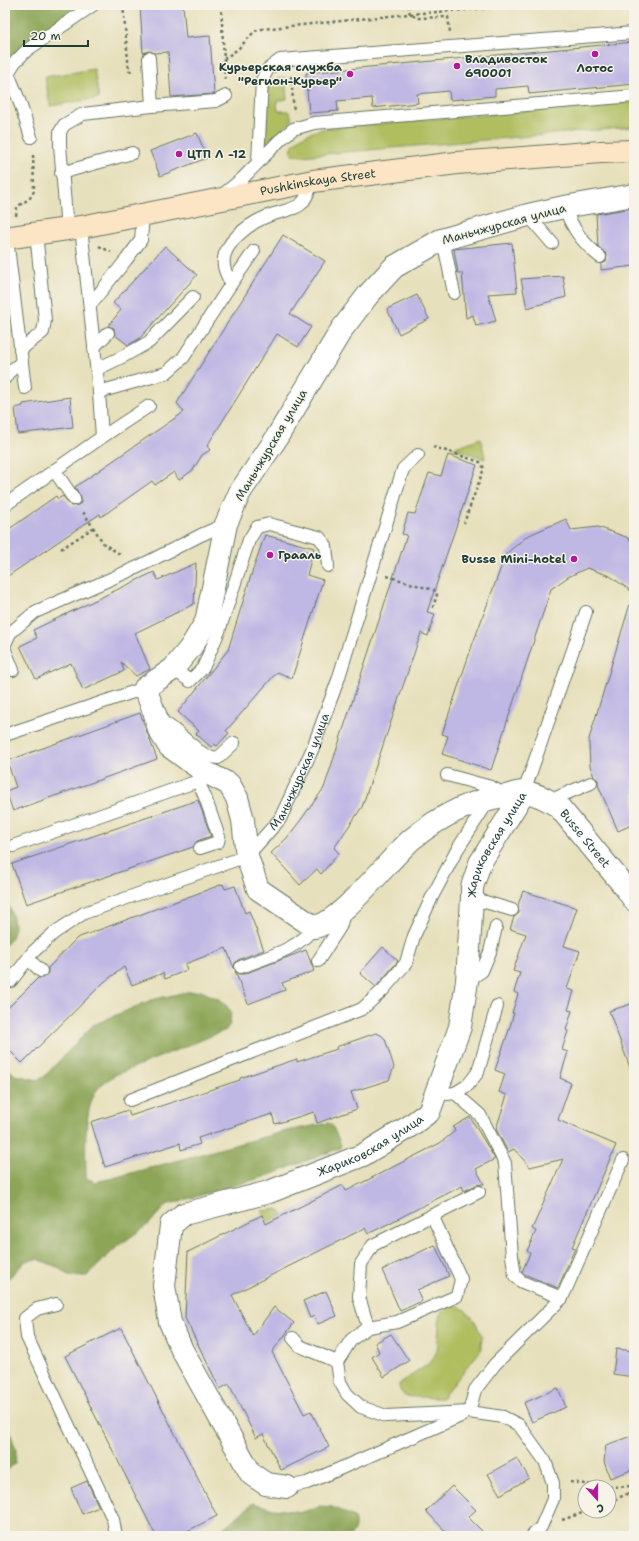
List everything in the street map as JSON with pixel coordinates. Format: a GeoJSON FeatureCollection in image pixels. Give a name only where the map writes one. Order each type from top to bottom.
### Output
{"type":"FeatureCollection","features":[{"type":"Feature","properties":{"kind":"main road","name":"Pushkinskaya Street"},"geometry":{"type":"LineString","coordinates":[[6,238],[74,228],[314,181],[457,163],[601,152],[634,152]]}},
{"type":"Feature","properties":{"kind":"street","name":"Маньчжурская улица"},"geometry":{"type":"LineString","coordinates":[[145,688],[173,669],[191,647],[206,622],[226,524],[240,492],[274,442],[346,323],[368,295],[394,267],[441,240],[528,215],[634,195]]}},
{"type":"Feature","properties":{"kind":"street"},"geometry":{"type":"LineString","coordinates":[[145,688],[156,717],[159,730],[169,746],[200,763],[229,784],[237,798],[243,820],[247,856],[258,890],[314,927],[322,926],[346,907],[412,839],[458,810],[507,795]]}},
{"type":"Feature","properties":{"kind":"street","name":"Busse Street"},"geometry":{"type":"LineString","coordinates":[[507,795],[551,800],[631,889]]}},
{"type":"Feature","properties":{"kind":"street","name":"Жариковская улица"},"geometry":{"type":"LineString","coordinates":[[287,1487],[266,1484],[250,1474],[182,1350],[170,1322],[164,1286],[171,1225],[184,1214],[269,1192],[363,1155],[410,1126],[429,1112],[445,1094],[460,1027],[467,981],[472,887],[507,795]]}},
{"type":"Feature","properties":{"kind":"lane"},"geometry":{"type":"LineString","coordinates":[[32,142],[19,100],[6,73],[27,50],[93,5]]}},
{"type":"Feature","properties":{"kind":"lane"},"geometry":{"type":"LineString","coordinates":[[258,161],[262,80],[268,69],[280,60],[634,32]]}},
{"type":"Feature","properties":{"kind":"lane"},"geometry":{"type":"LineString","coordinates":[[149,58],[152,106]]}},
{"type":"Feature","properties":{"kind":"lane"},"geometry":{"type":"LineString","coordinates":[[102,437],[90,305],[61,173],[60,132],[64,125],[83,114],[152,106],[216,101],[226,96]]}},
{"type":"Feature","properties":{"kind":"lane"},"geometry":{"type":"LineString","coordinates":[[213,201],[242,179],[258,161],[293,129],[314,123],[634,96]]}},
{"type":"Feature","properties":{"kind":"lane"},"geometry":{"type":"LineString","coordinates":[[61,173],[132,153]]}},
{"type":"Feature","properties":{"kind":"lane"},"geometry":{"type":"LineString","coordinates":[[231,284],[224,265],[225,255],[234,240],[247,227],[260,220],[297,207],[303,203],[314,181]]}},
{"type":"Feature","properties":{"kind":"lane"},"geometry":{"type":"LineString","coordinates":[[564,207],[572,227],[600,257]]}},
{"type":"Feature","properties":{"kind":"lane"},"geometry":{"type":"LineString","coordinates":[[90,305],[141,240],[143,215]]}},
{"type":"Feature","properties":{"kind":"lane"},"geometry":{"type":"LineString","coordinates":[[528,215],[552,243]]}},
{"type":"Feature","properties":{"kind":"lane"},"geometry":{"type":"LineString","coordinates":[[5,378],[21,356],[43,332],[46,320],[36,233]]}},
{"type":"Feature","properties":{"kind":"lane"},"geometry":{"type":"LineString","coordinates":[[6,238],[24,388]]}},
{"type":"Feature","properties":{"kind":"lane"},"geometry":{"type":"LineString","coordinates":[[441,240],[445,249],[454,293]]}},
{"type":"Feature","properties":{"kind":"lane"},"geometry":{"type":"LineString","coordinates":[[99,392],[166,374],[183,358],[254,251]]}},
{"type":"Feature","properties":{"kind":"lane"},"geometry":{"type":"LineString","coordinates":[[97,369],[149,342],[192,297]]}},
{"type":"Feature","properties":{"kind":"lane"},"geometry":{"type":"LineString","coordinates":[[94,347],[108,333]]}},
{"type":"Feature","properties":{"kind":"lane"},"geometry":{"type":"LineString","coordinates":[[5,505],[149,406]]}},
{"type":"Feature","properties":{"kind":"lane","name":"Маньчжурская улица"},"geometry":{"type":"LineString","coordinates":[[11,981],[28,959],[54,933],[84,913],[247,856],[280,819],[312,750],[338,680],[403,470],[418,455]]}},
{"type":"Feature","properties":{"kind":"lane"},"geometry":{"type":"LineString","coordinates":[[54,470],[74,499]]}},
{"type":"Feature","properties":{"kind":"lane"},"geometry":{"type":"LineString","coordinates":[[5,644],[10,633],[36,612],[138,567],[226,524]]}},
{"type":"Feature","properties":{"kind":"lane"},"geometry":{"type":"LineString","coordinates":[[173,669],[190,681],[203,668],[219,631],[248,540],[257,527],[269,524],[319,537],[326,546],[328,566]]}},
{"type":"Feature","properties":{"kind":"lane","name":"Жариковская улица"},"geometry":{"type":"LineString","coordinates":[[130,1100],[362,1009],[382,990],[406,963],[414,936],[432,897],[457,850],[507,795],[586,612]]}},
{"type":"Feature","properties":{"kind":"lane"},"geometry":{"type":"LineString","coordinates":[[5,650],[13,670]]}},
{"type":"Feature","properties":{"kind":"lane"},"geometry":{"type":"LineString","coordinates":[[5,735],[145,688]]}},
{"type":"Feature","properties":{"kind":"lane"},"geometry":{"type":"LineString","coordinates":[[13,846],[200,763],[206,756],[218,758],[234,743]]}},
{"type":"Feature","properties":{"kind":"lane"},"geometry":{"type":"LineString","coordinates":[[200,763],[205,797],[219,837],[218,842],[200,848]]}},
{"type":"Feature","properties":{"kind":"lane"},"geometry":{"type":"LineString","coordinates":[[447,776],[491,787],[507,795]]}},
{"type":"Feature","properties":{"kind":"lane"},"geometry":{"type":"LineString","coordinates":[[551,800],[590,783]]}},
{"type":"Feature","properties":{"kind":"lane"},"geometry":{"type":"LineString","coordinates":[[472,898],[512,910]]}},
{"type":"Feature","properties":{"kind":"lane"},"geometry":{"type":"LineString","coordinates":[[318,961],[340,927],[346,907]]}},
{"type":"Feature","properties":{"kind":"lane"},"geometry":{"type":"LineString","coordinates":[[241,967],[281,952],[308,936],[314,927]]}},
{"type":"Feature","properties":{"kind":"lane"},"geometry":{"type":"LineString","coordinates":[[467,981],[482,971],[490,952],[496,927]]}},
{"type":"Feature","properties":{"kind":"lane"},"geometry":{"type":"LineString","coordinates":[[28,959],[41,971]]}},
{"type":"Feature","properties":{"kind":"lane"},"geometry":{"type":"LineString","coordinates":[[445,1094],[468,1085],[478,1072],[497,1006]]}},
{"type":"Feature","properties":{"kind":"lane"},"geometry":{"type":"LineString","coordinates":[[445,1094],[480,1115],[505,1162],[512,1256],[515,1276],[522,1282],[562,1298]]}},
{"type":"Feature","properties":{"kind":"lane"},"geometry":{"type":"LineString","coordinates":[[469,1412],[475,1390],[495,1364],[562,1298],[623,1160]]}},
{"type":"Feature","properties":{"kind":"lane"},"geometry":{"type":"LineString","coordinates":[[368,1327],[359,1297],[361,1264],[373,1245],[479,1192]]}},
{"type":"Feature","properties":{"kind":"lane"},"geometry":{"type":"LineString","coordinates":[[432,1215],[461,1279],[457,1296],[397,1322],[368,1327],[351,1340],[337,1362],[340,1382],[347,1394],[361,1407],[386,1416],[469,1412],[503,1417],[519,1425],[545,1461],[553,1482],[554,1500],[541,1527],[532,1536]]}},
{"type":"Feature","properties":{"kind":"lane"},"geometry":{"type":"LineString","coordinates":[[56,1304],[37,1309],[25,1318],[27,1337],[113,1519],[116,1536]]}},
{"type":"Feature","properties":{"kind":"lane"},"geometry":{"type":"LineString","coordinates":[[293,1338],[300,1346],[337,1362]]}},
{"type":"Feature","properties":{"kind":"lane"},"geometry":{"type":"LineString","coordinates":[[287,1487],[307,1483],[469,1412]]}},
{"type":"Feature","properties":{"kind":"path"},"geometry":{"type":"LineString","coordinates":[[123,5],[129,71]]}},
{"type":"Feature","properties":{"kind":"path"},"geometry":{"type":"LineString","coordinates":[[221,5],[226,96]]}},
{"type":"Feature","properties":{"kind":"path"},"geometry":{"type":"LineString","coordinates":[[408,5],[410,14],[417,18],[448,17],[452,46]]}},
{"type":"Feature","properties":{"kind":"path"},"geometry":{"type":"LineString","coordinates":[[224,59],[238,49],[255,31],[262,29],[410,14],[529,5]]}},
{"type":"Feature","properties":{"kind":"path"},"geometry":{"type":"LineString","coordinates":[[16,216],[17,207],[30,198],[34,191],[32,142]]}},
{"type":"Feature","properties":{"kind":"path"},"geometry":{"type":"LineString","coordinates":[[418,455],[434,448],[480,462],[484,468],[464,523]]}},
{"type":"Feature","properties":{"kind":"path"},"geometry":{"type":"LineString","coordinates":[[60,549],[93,528],[104,544]]}},
{"type":"Feature","properties":{"kind":"path"},"geometry":{"type":"LineString","coordinates":[[371,571],[436,591],[437,595],[432,610]]}},
{"type":"Feature","properties":{"kind":"path"},"geometry":{"type":"LineString","coordinates":[[553,1482],[577,1482]]}},
{"type":"Feature","properties":{"kind":"path"},"geometry":{"type":"LineString","coordinates":[[617,1487],[634,1486]]}},
{"type":"Feature","properties":{"kind":"path"},"geometry":{"type":"LineString","coordinates":[[617,1498],[634,1491]]}},
{"type":"Feature","properties":{"kind":"green space"},"geometry":{"type":"Polygon","coordinates":[[[84,5],[5,68],[5,6],[84,5]]]}},
{"type":"Feature","properties":{"kind":"green space"},"geometry":{"type":"Polygon","coordinates":[[[94,69],[99,98],[50,106],[45,77],[94,69]]]}},
{"type":"Feature","properties":{"kind":"green space"},"geometry":{"type":"Polygon","coordinates":[[[285,77],[287,99],[277,101],[278,111],[288,111],[291,115],[291,120],[290,123],[267,142],[265,140],[268,81],[285,77]]]}},
{"type":"Feature","properties":{"kind":"green space"},"geometry":{"type":"Polygon","coordinates":[[[634,102],[634,127],[300,156],[292,154],[294,144],[298,140],[310,133],[327,128],[634,102]]]}},
{"type":"Feature","properties":{"kind":"green space"},"geometry":{"type":"Polygon","coordinates":[[[481,438],[485,459],[453,448],[481,438]]]}},
{"type":"Feature","properties":{"kind":"green space"},"geometry":{"type":"Polygon","coordinates":[[[5,896],[14,922],[14,928],[10,940],[5,945],[5,896]]]}},
{"type":"Feature","properties":{"kind":"green space"},"geometry":{"type":"Polygon","coordinates":[[[201,991],[221,1000],[231,1011],[230,1024],[226,1030],[115,1075],[100,1086],[90,1105],[86,1130],[86,1178],[95,1182],[109,1179],[286,1131],[328,1123],[332,1125],[341,1145],[340,1148],[264,1177],[166,1205],[149,1224],[118,1246],[87,1276],[70,1276],[57,1267],[38,1259],[26,1261],[5,1282],[5,1065],[15,1075],[38,1080],[44,1077],[93,1025],[151,1000],[187,992],[201,991]]]}},
{"type":"Feature","properties":{"kind":"green space"},"geometry":{"type":"Polygon","coordinates":[[[279,1209],[292,1233],[278,1240],[262,1211],[279,1209]]]}},
{"type":"Feature","properties":{"kind":"green space"},"geometry":{"type":"Polygon","coordinates":[[[455,1305],[465,1310],[475,1321],[482,1336],[481,1350],[442,1398],[412,1397],[403,1394],[399,1388],[399,1384],[431,1362],[437,1351],[440,1314],[447,1308],[455,1305]]]}},
{"type":"Feature","properties":{"kind":"green space"},"geometry":{"type":"Polygon","coordinates":[[[5,1414],[16,1451],[15,1463],[5,1473],[5,1414]]]}},
{"type":"Feature","properties":{"kind":"green space"},"geometry":{"type":"Polygon","coordinates":[[[253,1503],[273,1509],[303,1512],[320,1506],[332,1507],[354,1517],[355,1527],[350,1536],[210,1536],[226,1526],[253,1503]]]}},
{"type":"Feature","properties":{"kind":"building"},"geometry":{"type":"Polygon","coordinates":[[[140,5],[183,5],[186,38],[210,36],[214,94],[171,97],[168,52],[155,53],[149,51],[143,53],[140,5]]]}},
{"type":"Feature","properties":{"kind":"building"},"geometry":{"type":"Polygon","coordinates":[[[634,42],[634,84],[529,94],[528,86],[495,89],[495,96],[450,100],[449,91],[417,94],[418,103],[373,108],[372,98],[337,101],[338,111],[309,113],[306,73],[634,42]]]}},
{"type":"Feature","properties":{"kind":"building","name":"ЦТП Л -12"},"geometry":{"type":"Polygon","coordinates":[[[197,133],[207,158],[160,176],[150,151],[197,133]]]}},
{"type":"Feature","properties":{"kind":"building"},"geometry":{"type":"Polygon","coordinates":[[[634,208],[634,266],[601,270],[601,264],[606,262],[607,255],[598,246],[596,214],[634,208]]]}},
{"type":"Feature","properties":{"kind":"building"},"geometry":{"type":"Polygon","coordinates":[[[283,235],[325,261],[290,314],[311,327],[298,347],[277,334],[207,446],[210,450],[202,455],[193,470],[179,480],[174,472],[155,485],[152,481],[101,517],[100,514],[5,578],[5,532],[56,496],[58,499],[63,496],[71,506],[81,503],[81,498],[75,487],[184,412],[177,403],[283,235]]]}},
{"type":"Feature","properties":{"kind":"building"},"geometry":{"type":"Polygon","coordinates":[[[512,243],[517,292],[488,294],[496,321],[476,326],[473,315],[466,318],[462,273],[458,273],[454,249],[512,243]]]}},
{"type":"Feature","properties":{"kind":"building"},"geometry":{"type":"Polygon","coordinates":[[[165,246],[197,275],[139,339],[128,345],[115,335],[114,328],[108,326],[121,310],[113,303],[165,246]]]}},
{"type":"Feature","properties":{"kind":"building"},"geometry":{"type":"Polygon","coordinates":[[[563,276],[566,297],[527,308],[521,279],[563,276]]]}},
{"type":"Feature","properties":{"kind":"building"},"geometry":{"type":"Polygon","coordinates":[[[417,295],[429,319],[399,334],[387,309],[417,295]]]}},
{"type":"Feature","properties":{"kind":"building"},"geometry":{"type":"Polygon","coordinates":[[[70,397],[73,427],[18,434],[15,408],[23,406],[23,404],[70,397]]]}},
{"type":"Feature","properties":{"kind":"building"},"geometry":{"type":"Polygon","coordinates":[[[448,455],[477,465],[427,612],[435,614],[428,636],[421,633],[362,807],[334,848],[339,853],[321,874],[317,869],[300,885],[271,853],[286,839],[324,788],[407,535],[402,534],[408,513],[415,514],[429,473],[441,476],[448,455]]]}},
{"type":"Feature","properties":{"kind":"building"},"geometry":{"type":"Polygon","coordinates":[[[566,519],[571,530],[598,527],[626,537],[634,543],[634,593],[610,576],[587,568],[568,577],[551,589],[491,770],[442,754],[448,736],[442,734],[473,643],[506,554],[527,536],[566,519]]]}},
{"type":"Feature","properties":{"kind":"building"},"geometry":{"type":"Polygon","coordinates":[[[265,535],[314,548],[307,575],[323,580],[292,678],[277,672],[226,731],[229,733],[217,746],[214,744],[211,747],[196,734],[199,731],[178,712],[228,650],[265,535]]]}},
{"type":"Feature","properties":{"kind":"building"},"geometry":{"type":"Polygon","coordinates":[[[196,563],[194,604],[135,633],[150,669],[136,676],[121,662],[124,671],[83,690],[71,663],[36,679],[20,646],[37,638],[33,630],[154,572],[158,580],[196,563]]]}},
{"type":"Feature","properties":{"kind":"building"},"geometry":{"type":"Polygon","coordinates":[[[630,604],[634,605],[634,824],[618,831],[598,785],[598,780],[594,777],[590,766],[589,739],[630,604]]]}},
{"type":"Feature","properties":{"kind":"building"},"geometry":{"type":"Polygon","coordinates":[[[140,713],[157,759],[13,811],[6,791],[16,787],[7,761],[140,713]]]}},
{"type":"Feature","properties":{"kind":"building"},"geometry":{"type":"Polygon","coordinates":[[[198,800],[211,836],[197,841],[193,847],[26,904],[12,864],[198,800]]]}},
{"type":"Feature","properties":{"kind":"building"},"geometry":{"type":"Polygon","coordinates":[[[223,884],[225,889],[235,886],[245,913],[249,911],[264,950],[238,960],[235,963],[234,968],[226,948],[185,964],[187,970],[165,979],[163,973],[132,985],[124,967],[104,982],[22,1063],[5,1046],[5,1011],[38,978],[43,978],[46,976],[48,968],[77,938],[223,884]]]}},
{"type":"Feature","properties":{"kind":"building"},"geometry":{"type":"Polygon","coordinates":[[[523,891],[577,908],[564,946],[580,951],[567,989],[574,991],[568,1010],[572,1011],[566,1030],[568,1031],[562,1050],[568,1052],[560,1078],[571,1083],[558,1120],[616,1145],[572,1247],[575,1248],[558,1288],[522,1272],[530,1253],[527,1251],[536,1231],[532,1229],[563,1159],[530,1167],[514,1149],[508,1152],[496,1129],[507,1095],[499,1092],[505,1074],[495,1070],[514,1013],[512,1013],[518,994],[514,992],[520,973],[513,971],[526,934],[510,929],[514,917],[519,913],[518,905],[523,891]]]}},
{"type":"Feature","properties":{"kind":"building"},"geometry":{"type":"Polygon","coordinates":[[[383,947],[398,961],[376,987],[360,973],[383,947]]]}},
{"type":"Feature","properties":{"kind":"building"},"geometry":{"type":"Polygon","coordinates":[[[306,950],[314,971],[282,983],[285,990],[248,1004],[235,971],[239,974],[244,974],[306,950]]]}},
{"type":"Feature","properties":{"kind":"building"},"geometry":{"type":"Polygon","coordinates":[[[634,1003],[634,1073],[632,1073],[609,1011],[634,1003]]]}},
{"type":"Feature","properties":{"kind":"building"},"geometry":{"type":"Polygon","coordinates":[[[376,1033],[385,1039],[394,1067],[389,1080],[351,1092],[357,1109],[317,1123],[314,1112],[275,1124],[272,1114],[198,1138],[200,1144],[181,1150],[180,1143],[105,1167],[91,1122],[128,1110],[130,1116],[240,1080],[240,1078],[297,1059],[297,1062],[337,1049],[336,1047],[376,1033]]]}},
{"type":"Feature","properties":{"kind":"building"},"geometry":{"type":"Polygon","coordinates":[[[470,1117],[495,1159],[476,1169],[484,1184],[476,1185],[464,1191],[462,1186],[368,1234],[365,1228],[232,1295],[253,1336],[274,1307],[294,1323],[272,1352],[304,1414],[311,1411],[329,1447],[281,1470],[263,1434],[256,1438],[229,1384],[220,1389],[185,1318],[188,1252],[262,1215],[266,1224],[343,1185],[346,1191],[440,1143],[455,1131],[453,1127],[470,1117]]]}},
{"type":"Feature","properties":{"kind":"building"},"geometry":{"type":"Polygon","coordinates":[[[435,1245],[449,1276],[417,1290],[422,1301],[400,1311],[382,1270],[435,1245]]]}},
{"type":"Feature","properties":{"kind":"building"},"geometry":{"type":"Polygon","coordinates":[[[326,1291],[337,1316],[318,1324],[314,1316],[310,1318],[303,1301],[326,1291]]]}},
{"type":"Feature","properties":{"kind":"building"},"geometry":{"type":"Polygon","coordinates":[[[121,1328],[217,1516],[177,1536],[156,1536],[65,1356],[121,1328]]]}},
{"type":"Feature","properties":{"kind":"building"},"geometry":{"type":"Polygon","coordinates":[[[391,1334],[409,1361],[384,1377],[372,1357],[379,1352],[375,1343],[391,1334]]]}},
{"type":"Feature","properties":{"kind":"building"},"geometry":{"type":"Polygon","coordinates":[[[616,1349],[634,1351],[634,1377],[613,1374],[616,1349]]]}},
{"type":"Feature","properties":{"kind":"building"},"geometry":{"type":"Polygon","coordinates":[[[558,1388],[566,1407],[532,1422],[524,1403],[558,1388]]]}},
{"type":"Feature","properties":{"kind":"building"},"geometry":{"type":"Polygon","coordinates":[[[634,1435],[634,1469],[610,1478],[604,1462],[606,1445],[634,1435]]]}},
{"type":"Feature","properties":{"kind":"building"},"geometry":{"type":"Polygon","coordinates":[[[517,1458],[529,1478],[500,1495],[488,1474],[517,1458]]]}},
{"type":"Feature","properties":{"kind":"building"},"geometry":{"type":"Polygon","coordinates":[[[87,1481],[99,1507],[82,1514],[71,1488],[87,1481]]]}},
{"type":"Feature","properties":{"kind":"building"},"geometry":{"type":"Polygon","coordinates":[[[452,1486],[476,1510],[468,1517],[487,1536],[450,1536],[426,1511],[452,1486]]]}},
{"type":"Feature","properties":{"kind":"place","name":"Лотос"},"geometry":{"type":"Point","coordinates":[595,54]}},
{"type":"Feature","properties":{"kind":"place","name":"Владивосток 690001"},"geometry":{"type":"Point","coordinates":[457,66]}},
{"type":"Feature","properties":{"kind":"place","name":"Курьерская служба \"Регион-Курьер\""},"geometry":{"type":"Point","coordinates":[350,74]}},
{"type":"Feature","properties":{"kind":"place","name":"ЦТП Л -12"},"geometry":{"type":"Point","coordinates":[179,154]}},
{"type":"Feature","properties":{"kind":"place","name":"Грааль"},"geometry":{"type":"Point","coordinates":[270,555]}},
{"type":"Feature","properties":{"kind":"place","name":"Busse Mini-hotel"},"geometry":{"type":"Point","coordinates":[574,559]}}]}
